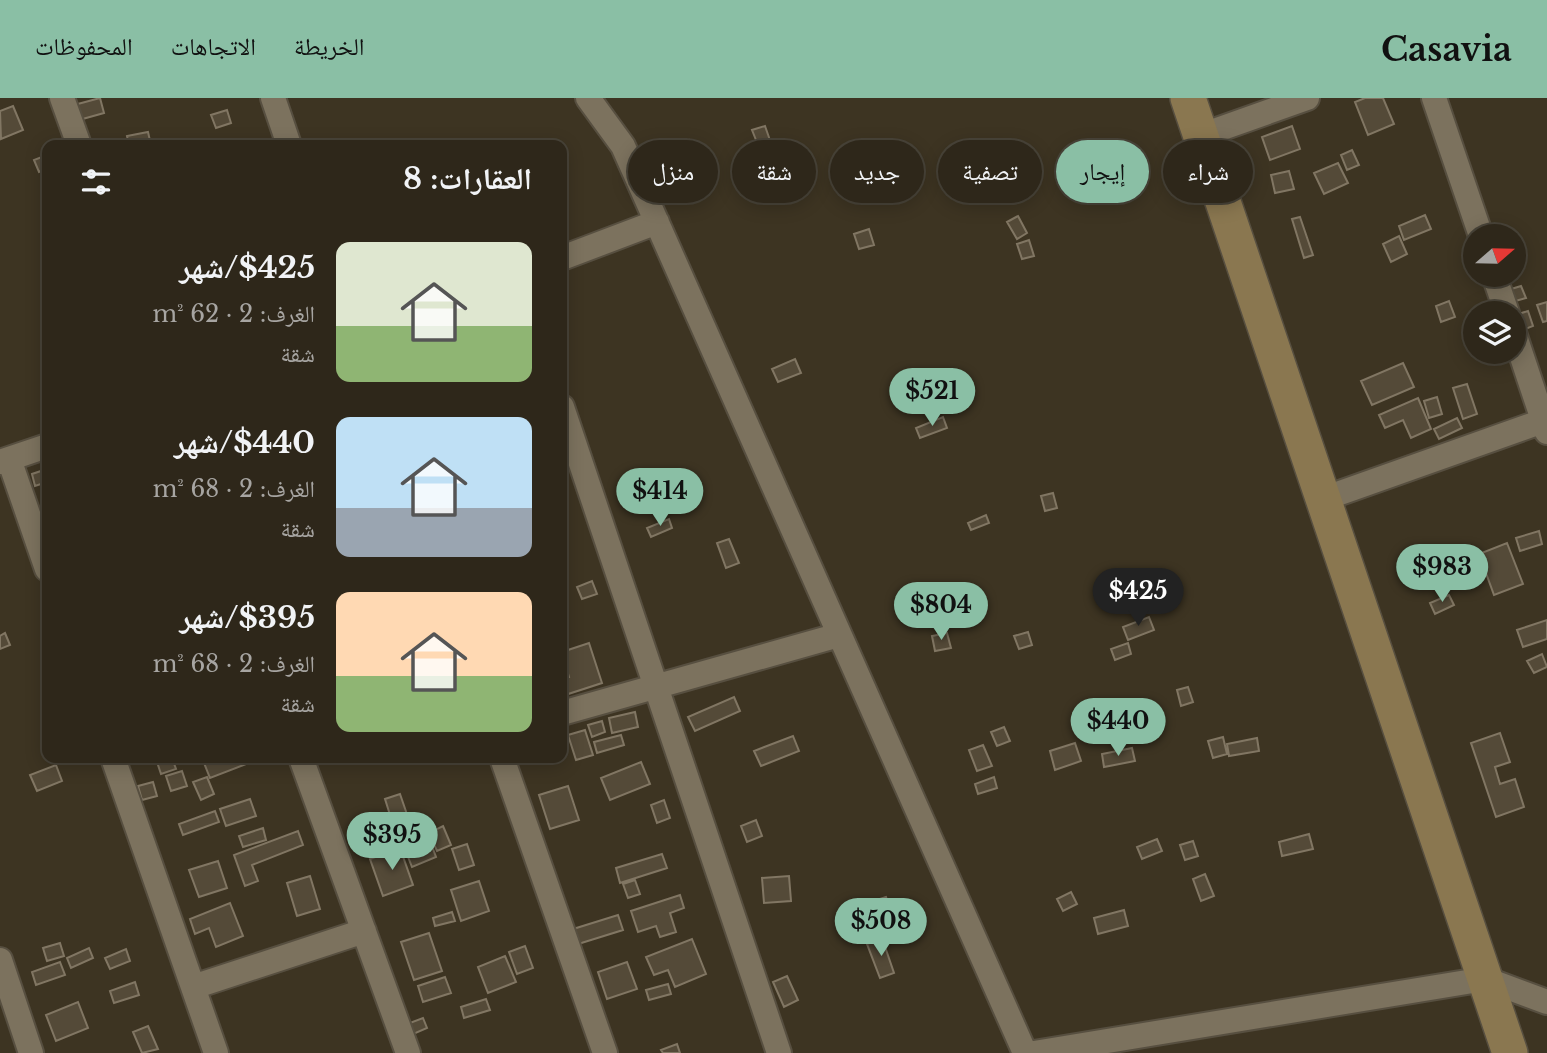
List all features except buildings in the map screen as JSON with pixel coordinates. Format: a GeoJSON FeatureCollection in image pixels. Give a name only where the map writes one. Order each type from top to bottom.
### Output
{"type":"FeatureCollection","features":[{"type":"Feature","properties":{"kind":"street"},"geometry":{"type":"LineString","coordinates":[[62,98],[77,140]]}},
{"type":"Feature","properties":{"kind":"street"},"geometry":{"type":"LineString","coordinates":[[273,98],[287,140]]}},
{"type":"Feature","properties":{"kind":"street"},"geometry":{"type":"LineString","coordinates":[[588,98],[623,146],[1025,1053]]}},
{"type":"Feature","properties":{"kind":"street"},"geometry":{"type":"LineString","coordinates":[[1188,98],[1510,1053]]}},
{"type":"Feature","properties":{"kind":"street"},"geometry":{"type":"LineString","coordinates":[[1200,136],[1307,98]]}},
{"type":"Feature","properties":{"kind":"street"},"geometry":{"type":"LineString","coordinates":[[1434,98],[1477,224]]}},
{"type":"Feature","properties":{"kind":"street"},"geometry":{"type":"LineString","coordinates":[[567,256],[657,222]]}},
{"type":"Feature","properties":{"kind":"street"},"geometry":{"type":"LineString","coordinates":[[1323,499],[1545,426],[1524,364]]}},
{"type":"Feature","properties":{"kind":"street"},"geometry":{"type":"LineString","coordinates":[[567,422],[779,1053]]}},
{"type":"Feature","properties":{"kind":"street"},"geometry":{"type":"LineString","coordinates":[[42,448],[5,460],[42,556]]}},
{"type":"Feature","properties":{"kind":"street"},"geometry":{"type":"LineString","coordinates":[[567,712],[839,635]]}},
{"type":"Feature","properties":{"kind":"street"},"geometry":{"type":"LineString","coordinates":[[115,763],[216,1053]]}},
{"type":"Feature","properties":{"kind":"street"},"geometry":{"type":"LineString","coordinates":[[303,763],[408,1053]]}},
{"type":"Feature","properties":{"kind":"street"},"geometry":{"type":"LineString","coordinates":[[504,763],[605,1053]]}},
{"type":"Feature","properties":{"kind":"street"},"geometry":{"type":"LineString","coordinates":[[192,987],[363,931]]}},
{"type":"Feature","properties":{"kind":"street"},"geometry":{"type":"LineString","coordinates":[[0,960],[31,1053]]}},
{"type":"Feature","properties":{"kind":"street"},"geometry":{"type":"LineString","coordinates":[[1034,1053],[1485,979],[1547,1002]]}}]}
